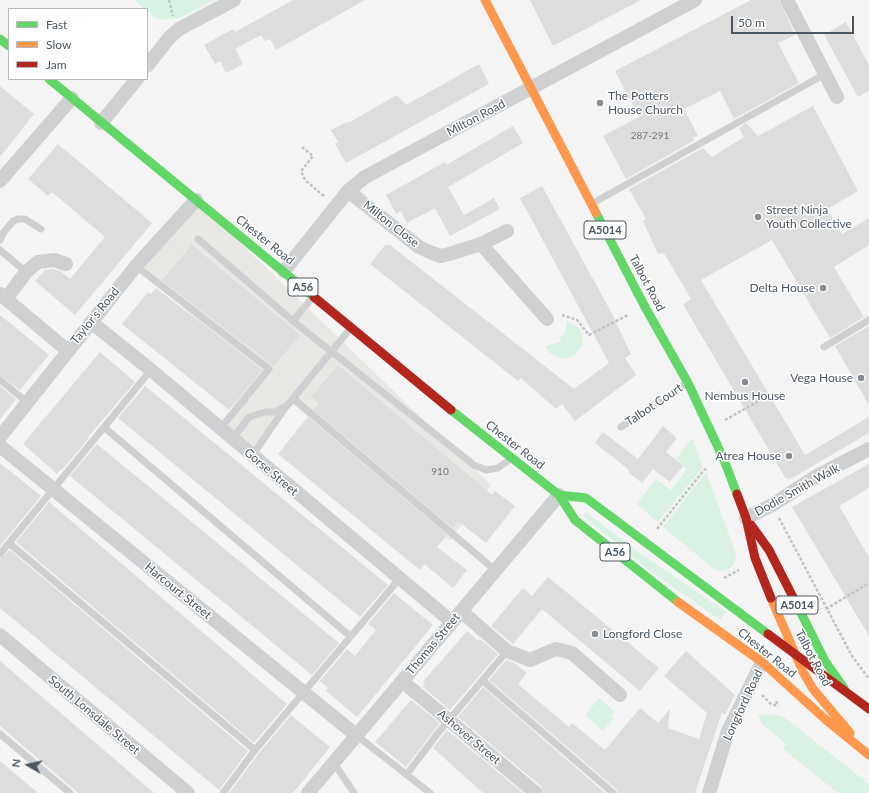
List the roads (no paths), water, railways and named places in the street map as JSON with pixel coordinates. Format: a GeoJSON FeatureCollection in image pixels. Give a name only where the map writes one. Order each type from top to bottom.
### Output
{"type":"FeatureCollection","features":[{"type":"Feature","properties":{"kind":"main road","name":"Talbot Road"},"geometry":{"type":"LineString","coordinates":[[485,0],[645,307],[688,383],[724,460],[746,518],[755,558],[795,653],[813,689],[867,754]]}},
{"type":"Feature","properties":{"kind":"main road"},"geometry":{"type":"LineString","coordinates":[[0,39],[8,45]]}},
{"type":"Feature","properties":{"kind":"main road","name":"Chester Road"},"geometry":{"type":"LineString","coordinates":[[50,80],[284,271],[351,329],[511,459],[559,494],[575,520],[679,603],[763,652],[825,719],[867,754]]}},
{"type":"Feature","properties":{"kind":"main road","name":"Chester Road"},"geometry":{"type":"LineString","coordinates":[[559,494],[586,498],[869,709]]}},
{"type":"Feature","properties":{"kind":"main road","name":"Talbot Road"},"geometry":{"type":"LineString","coordinates":[[746,518],[769,550],[825,661],[848,693]]}},
{"type":"Feature","properties":{"kind":"main road"},"geometry":{"type":"LineString","coordinates":[[762,629],[763,652]]}},
{"type":"Feature","properties":{"kind":"street"},"geometry":{"type":"LineString","coordinates":[[148,65],[179,29],[234,0]]}},
{"type":"Feature","properties":{"kind":"street","name":"Milton Road"},"geometry":{"type":"LineString","coordinates":[[284,271],[348,191],[365,177],[532,89],[695,0]]}},
{"type":"Feature","properties":{"kind":"street"},"geometry":{"type":"LineString","coordinates":[[787,0],[837,97]]}},
{"type":"Feature","properties":{"kind":"street"},"geometry":{"type":"LineString","coordinates":[[101,123],[135,80]]}},
{"type":"Feature","properties":{"kind":"street"},"geometry":{"type":"LineString","coordinates":[[0,181],[72,98]]}},
{"type":"Feature","properties":{"kind":"street","name":"Milton Close"},"geometry":{"type":"LineString","coordinates":[[348,191],[419,248],[432,254],[441,256],[449,254],[481,244],[507,232]]}},
{"type":"Feature","properties":{"kind":"street","name":"Taylor's Road"},"geometry":{"type":"LineString","coordinates":[[0,437],[136,266],[196,200]]}},
{"type":"Feature","properties":{"kind":"street"},"geometry":{"type":"LineString","coordinates":[[481,244],[547,319]]}},
{"type":"Feature","properties":{"kind":"street"},"geometry":{"type":"LineString","coordinates":[[66,264],[46,260],[38,262],[26,272],[3,297],[68,350]]}},
{"type":"Feature","properties":{"kind":"street","name":"Gorse Street"},"geometry":{"type":"LineString","coordinates":[[91,322],[151,370],[252,456],[400,578],[456,616]]}},
{"type":"Feature","properties":{"kind":"street","name":"Harcourt Street"},"geometry":{"type":"LineString","coordinates":[[0,446],[356,735]]}},
{"type":"Feature","properties":{"kind":"street","name":"Dodie Smith Walk"},"geometry":{"type":"LineString","coordinates":[[746,518],[772,506],[817,476],[869,449]]}},
{"type":"Feature","properties":{"kind":"street","name":"Thomas Street"},"geometry":{"type":"LineString","coordinates":[[308,793],[559,494]]}},
{"type":"Feature","properties":{"kind":"street"},"geometry":{"type":"LineString","coordinates":[[456,616],[507,651],[530,660],[556,649],[572,653],[620,695]]}},
{"type":"Feature","properties":{"kind":"street","name":"South Lonsdale Street"},"geometry":{"type":"LineString","coordinates":[[0,635],[188,793]]}},
{"type":"Feature","properties":{"kind":"street","name":"Longford Road"},"geometry":{"type":"LineString","coordinates":[[708,793],[728,731],[763,652]]}},
{"type":"Feature","properties":{"kind":"street","name":"Ashover Street"},"geometry":{"type":"LineString","coordinates":[[402,681],[536,793]]}},
{"type":"Feature","properties":{"kind":"lane"},"geometry":{"type":"LineString","coordinates":[[592,204],[825,74]]}},
{"type":"Feature","properties":{"kind":"lane"},"geometry":{"type":"LineString","coordinates":[[0,240],[4,232],[13,222],[18,219],[25,219],[41,229]]}},
{"type":"Feature","properties":{"kind":"lane"},"geometry":{"type":"LineString","coordinates":[[198,238],[293,321],[474,465],[486,470],[498,468],[511,459]]}},
{"type":"Feature","properties":{"kind":"lane"},"geometry":{"type":"LineString","coordinates":[[0,250],[26,272]]}},
{"type":"Feature","properties":{"kind":"lane"},"geometry":{"type":"LineString","coordinates":[[136,266],[269,370],[220,429]]}},
{"type":"Feature","properties":{"kind":"lane"},"geometry":{"type":"LineString","coordinates":[[293,321],[314,296]]}},
{"type":"Feature","properties":{"kind":"lane"},"geometry":{"type":"LineString","coordinates":[[824,347],[869,320]]}},
{"type":"Feature","properties":{"kind":"lane"},"geometry":{"type":"LineString","coordinates":[[252,456],[287,406],[351,329]]}},
{"type":"Feature","properties":{"kind":"lane"},"geometry":{"type":"LineString","coordinates":[[0,554],[105,428],[151,370]]}},
{"type":"Feature","properties":{"kind":"lane"},"geometry":{"type":"LineString","coordinates":[[0,380],[27,402]]}},
{"type":"Feature","properties":{"kind":"lane","name":"Talbot Court"},"geometry":{"type":"LineString","coordinates":[[621,427],[688,383]]}},
{"type":"Feature","properties":{"kind":"lane"},"geometry":{"type":"LineString","coordinates":[[294,399],[495,570]]}},
{"type":"Feature","properties":{"kind":"lane"},"geometry":{"type":"LineString","coordinates":[[232,439],[249,417],[264,412],[275,412],[287,406]]}},
{"type":"Feature","properties":{"kind":"lane"},"geometry":{"type":"LineString","coordinates":[[105,428],[350,636]]}},
{"type":"Feature","properties":{"kind":"lane"},"geometry":{"type":"LineString","coordinates":[[10,543],[255,750]]}},
{"type":"Feature","properties":{"kind":"lane"},"geometry":{"type":"LineString","coordinates":[[223,793],[255,750],[304,694],[350,636],[400,578]]}},
{"type":"Feature","properties":{"kind":"lane"},"geometry":{"type":"LineString","coordinates":[[407,774],[507,651]]}},
{"type":"Feature","properties":{"kind":"lane"},"geometry":{"type":"LineString","coordinates":[[483,681],[613,793]]}},
{"type":"Feature","properties":{"kind":"lane"},"geometry":{"type":"LineString","coordinates":[[0,734],[70,793]]}},
{"type":"Feature","properties":{"kind":"lane"},"geometry":{"type":"LineString","coordinates":[[356,735],[430,793]]}},
{"type":"Feature","properties":{"kind":"lane"},"geometry":{"type":"LineString","coordinates":[[334,762],[354,793]]}},
{"type":"Feature","properties":{"kind":"place","name":"The Potters House Church"},"geometry":{"type":"Point","coordinates":[600,103]}},
{"type":"Feature","properties":{"kind":"place","name":"Street Ninja Youth Collective"},"geometry":{"type":"Point","coordinates":[758,217]}},
{"type":"Feature","properties":{"kind":"place","name":"Delta House"},"geometry":{"type":"Point","coordinates":[823,288]}},
{"type":"Feature","properties":{"kind":"place","name":"Vega House"},"geometry":{"type":"Point","coordinates":[861,378]}},
{"type":"Feature","properties":{"kind":"place","name":"Nembus House"},"geometry":{"type":"Point","coordinates":[745,382]}},
{"type":"Feature","properties":{"kind":"place","name":"Atrea House"},"geometry":{"type":"Point","coordinates":[789,456]}},
{"type":"Feature","properties":{"kind":"place","name":"Longford Close"},"geometry":{"type":"Point","coordinates":[595,634]}}]}
